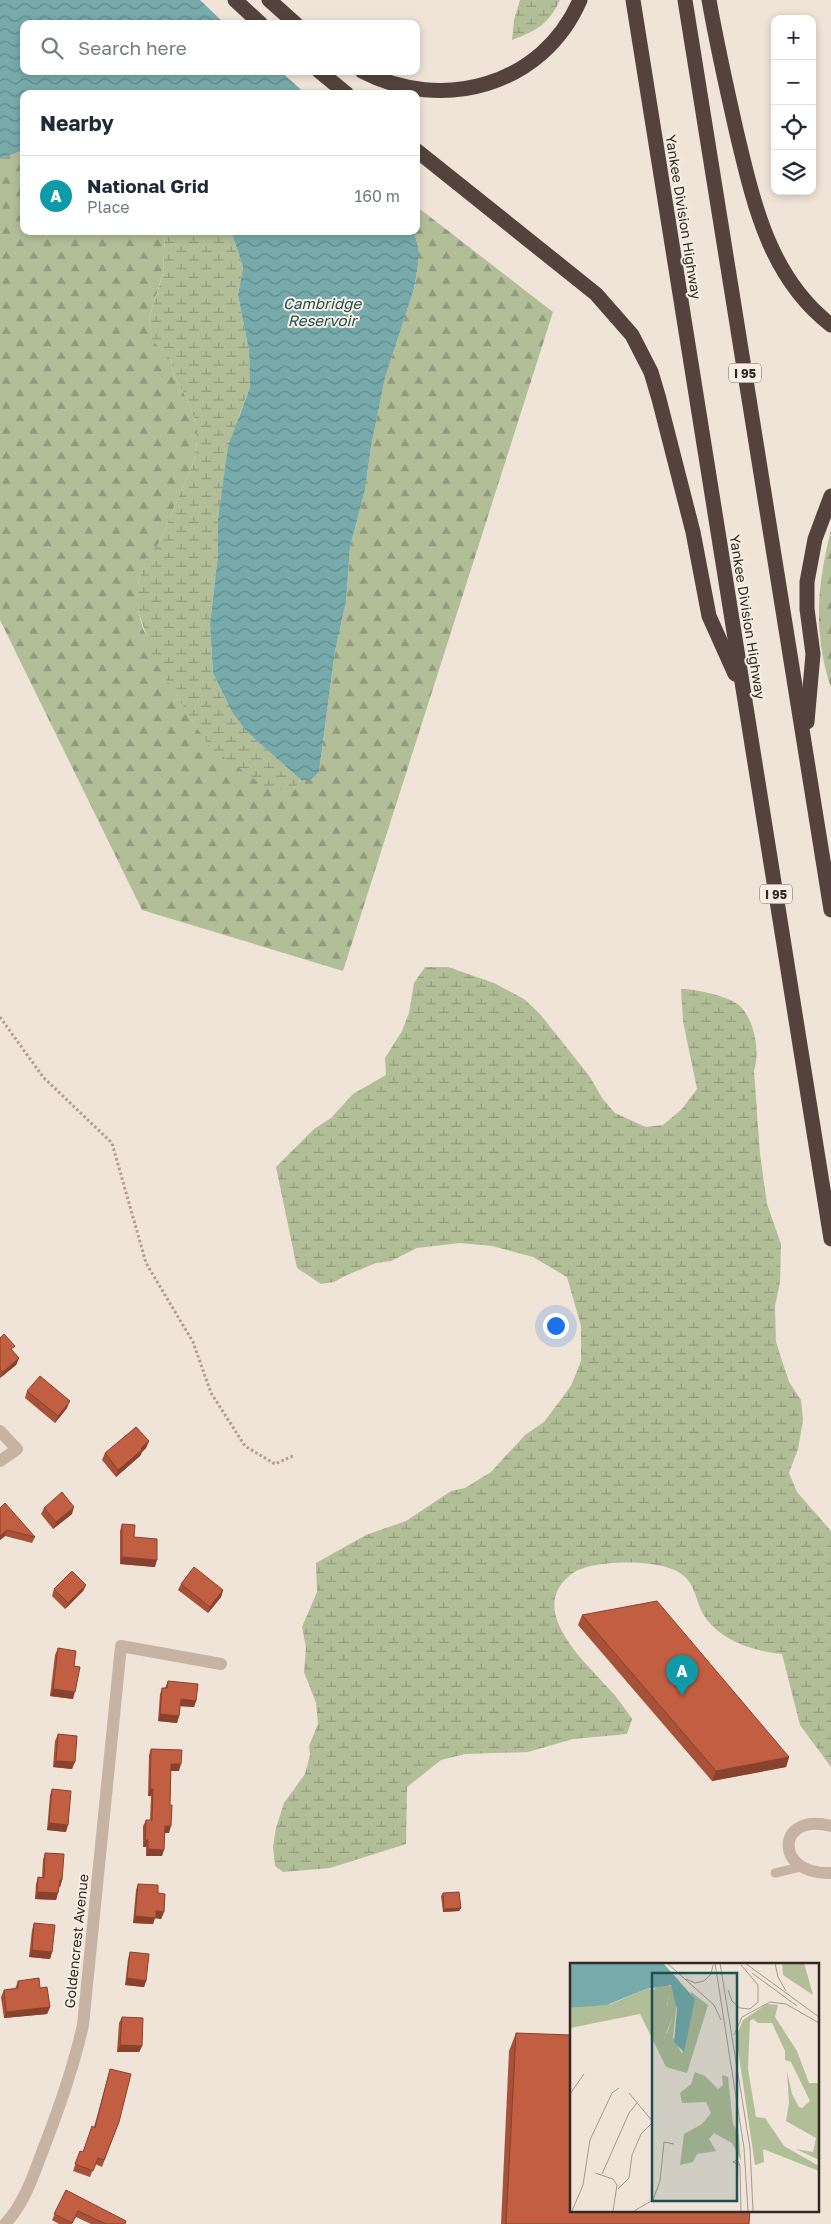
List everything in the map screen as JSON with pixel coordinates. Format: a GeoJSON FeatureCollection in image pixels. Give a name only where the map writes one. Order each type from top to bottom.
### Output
{"type":"FeatureCollection","features":[{"type":"Feature","properties":{"kind":"highway"},"geometry":{"type":"LineString","coordinates":[[235,0],[257,20]]}},
{"type":"Feature","properties":{"kind":"highway"},"geometry":{"type":"LineString","coordinates":[[269,0],[292,20]]}},
{"type":"Feature","properties":{"kind":"highway"},"geometry":{"type":"LineString","coordinates":[[420,91],[458,91],[490,84],[527,64],[556,37],[580,0]]}},
{"type":"Feature","properties":{"kind":"highway","name":"Yankee Division Highway"},"geometry":{"type":"LineString","coordinates":[[633,0],[831,1239]]}},
{"type":"Feature","properties":{"kind":"highway","name":"I 95"},"geometry":{"type":"LineString","coordinates":[[685,0],[831,910]]}},
{"type":"Feature","properties":{"kind":"highway"},"geometry":{"type":"LineString","coordinates":[[709,0],[728,95],[749,185],[764,234],[787,278],[808,305],[831,325]]}},
{"type":"Feature","properties":{"kind":"highway"},"geometry":{"type":"LineString","coordinates":[[323,75],[341,90]]}},
{"type":"Feature","properties":{"kind":"highway"},"geometry":{"type":"LineString","coordinates":[[371,75],[396,86],[416,90]]}},
{"type":"Feature","properties":{"kind":"highway"},"geometry":{"type":"LineString","coordinates":[[420,153],[596,294],[632,335],[651,372],[662,408],[693,532],[709,616],[743,691]]}},
{"type":"Feature","properties":{"kind":"highway"},"geometry":{"type":"LineString","coordinates":[[805,746],[813,654],[807,610],[807,582],[815,539],[831,496]]}},
{"type":"Feature","properties":{"kind":"street"},"geometry":{"type":"LineString","coordinates":[[0,1431],[17,1449],[0,1461]]}},
{"type":"Feature","properties":{"kind":"street","name":"Goldencrest Avenue"},"geometry":{"type":"LineString","coordinates":[[5,2224],[13,2216],[25,2194],[40,2158],[69,2080],[83,2024],[121,1646],[221,1664]]}},
{"type":"Feature","properties":{"kind":"street"},"geometry":{"type":"LineString","coordinates":[[831,1826],[808,1824],[796,1828],[789,1838],[790,1854],[800,1867],[812,1872],[831,1873]]}},
{"type":"Feature","properties":{"kind":"lane"},"geometry":{"type":"LineString","coordinates":[[775,1873],[800,1867]]}},
{"type":"Feature","properties":{"kind":"path"},"geometry":{"type":"LineString","coordinates":[[0,1017],[43,1077],[112,1143],[146,1262],[193,1342],[211,1393],[246,1446],[275,1464],[295,1455]]}},
{"type":"Feature","properties":{"kind":"green space"},"geometry":{"type":"Polygon","coordinates":[[[520,0],[560,0],[551,15],[541,26],[512,40],[514,20],[520,0]]]}},
{"type":"Feature","properties":{"kind":"green space"},"geometry":{"type":"Polygon","coordinates":[[[20,152],[20,235],[165,235],[163,273],[149,319],[152,339],[171,360],[174,376],[183,391],[197,424],[197,442],[194,461],[159,543],[146,559],[138,584],[138,610],[143,629],[172,688],[196,727],[294,789],[301,780],[311,780],[319,772],[335,651],[346,602],[350,547],[365,490],[371,447],[385,378],[414,289],[418,265],[418,247],[415,235],[420,235],[420,209],[553,312],[343,971],[142,910],[0,620],[0,159],[20,152]]]}},
{"type":"Feature","properties":{"kind":"green space"},"geometry":{"type":"Polygon","coordinates":[[[165,235],[232,235],[243,267],[238,295],[249,351],[250,387],[239,416],[218,519],[218,555],[210,624],[213,673],[232,712],[246,731],[301,780],[294,789],[271,791],[212,749],[154,660],[138,610],[138,584],[146,558],[159,543],[194,461],[197,442],[197,424],[183,391],[174,376],[171,360],[152,340],[149,319],[163,274],[165,235]]]}},
{"type":"Feature","properties":{"kind":"green space"},"geometry":{"type":"Polygon","coordinates":[[[831,530],[831,688],[821,648],[819,609],[823,570],[831,530]]]}},
{"type":"Feature","properties":{"kind":"green space"},"geometry":{"type":"Polygon","coordinates":[[[425,967],[448,967],[494,983],[524,999],[540,1014],[590,1077],[602,1098],[615,1113],[646,1127],[663,1125],[682,1109],[697,1089],[683,1021],[681,989],[720,996],[735,1002],[745,1012],[755,1037],[756,1063],[754,1071],[760,1154],[767,1204],[781,1244],[780,1282],[775,1306],[776,1342],[789,1382],[801,1400],[803,1420],[798,1449],[789,1473],[797,1492],[831,1531],[831,1767],[800,1725],[782,1654],[748,1647],[726,1637],[709,1622],[702,1612],[689,1581],[680,1573],[670,1568],[626,1562],[595,1565],[573,1573],[559,1587],[554,1602],[556,1618],[563,1634],[574,1649],[615,1696],[632,1719],[627,1734],[573,1739],[528,1752],[465,1754],[441,1760],[407,1787],[406,1844],[330,1868],[283,1872],[275,1866],[273,1847],[276,1828],[284,1803],[305,1774],[310,1755],[309,1746],[318,1724],[316,1703],[304,1672],[306,1647],[302,1627],[317,1592],[316,1563],[366,1535],[406,1521],[451,1491],[465,1488],[491,1472],[525,1435],[544,1422],[571,1386],[581,1361],[581,1326],[567,1277],[533,1257],[492,1246],[460,1243],[417,1248],[391,1261],[376,1263],[334,1282],[321,1284],[297,1268],[276,1167],[314,1129],[331,1118],[353,1094],[386,1075],[385,1058],[402,1031],[409,1013],[414,983],[425,967]]]}},
{"type":"Feature","properties":{"kind":"water"},"geometry":{"type":"Polygon","coordinates":[[[0,0],[200,0],[221,20],[20,20],[20,75],[285,75],[301,90],[20,90],[20,152],[0,159],[0,0]]]}},
{"type":"Feature","properties":{"kind":"water","name":"Cambridge Reservoir"},"geometry":{"type":"Polygon","coordinates":[[[232,235],[415,235],[418,247],[418,265],[414,289],[385,378],[371,447],[365,490],[350,547],[346,602],[335,651],[319,772],[311,780],[301,780],[246,731],[232,712],[213,673],[210,624],[218,555],[218,519],[228,447],[250,387],[249,351],[238,295],[243,267],[232,235]]]}},
{"type":"Feature","properties":{"kind":"building"},"geometry":{"type":"Polygon","coordinates":[[[4,1334],[15,1346],[11,1349],[19,1358],[3,1372],[0,1369],[0,1338],[4,1334]]]}},
{"type":"Feature","properties":{"kind":"building"},"geometry":{"type":"Polygon","coordinates":[[[40,1376],[70,1401],[58,1416],[27,1391],[40,1376]]]}},
{"type":"Feature","properties":{"kind":"building"},"geometry":{"type":"Polygon","coordinates":[[[136,1427],[149,1441],[141,1448],[142,1450],[118,1470],[105,1453],[136,1427]]]}},
{"type":"Feature","properties":{"kind":"building"},"geometry":{"type":"Polygon","coordinates":[[[62,1492],[74,1507],[56,1522],[44,1508],[62,1492]]]}},
{"type":"Feature","properties":{"kind":"building"},"geometry":{"type":"Polygon","coordinates":[[[5,1503],[35,1537],[7,1530],[0,1536],[0,1508],[5,1503]]]}},
{"type":"Feature","properties":{"kind":"building"},"geometry":{"type":"Polygon","coordinates":[[[122,1524],[135,1525],[134,1537],[157,1539],[157,1560],[122,1557],[122,1524]]]}},
{"type":"Feature","properties":{"kind":"building"},"geometry":{"type":"Polygon","coordinates":[[[194,1567],[223,1590],[210,1607],[181,1584],[194,1567]]]}},
{"type":"Feature","properties":{"kind":"building"},"geometry":{"type":"Polygon","coordinates":[[[72,1571],[86,1585],[68,1603],[54,1589],[72,1571]]]}},
{"type":"Feature","properties":{"kind":"building"},"geometry":{"type":"Polygon","coordinates":[[[657,1601],[789,1757],[716,1771],[582,1615],[657,1601]]]}},
{"type":"Feature","properties":{"kind":"building"},"geometry":{"type":"Polygon","coordinates":[[[58,1648],[76,1651],[74,1666],[80,1667],[75,1692],[53,1689],[58,1648]]]}},
{"type":"Feature","properties":{"kind":"building"},"geometry":{"type":"Polygon","coordinates":[[[168,1681],[198,1684],[196,1701],[181,1699],[179,1716],[160,1714],[162,1688],[167,1688],[168,1681]]]}},
{"type":"Feature","properties":{"kind":"building"},"geometry":{"type":"Polygon","coordinates":[[[58,1734],[77,1736],[75,1762],[56,1761],[58,1734]]]}},
{"type":"Feature","properties":{"kind":"building"},"geometry":{"type":"Polygon","coordinates":[[[151,1749],[182,1750],[181,1764],[171,1764],[171,1826],[165,1826],[164,1850],[148,1849],[148,1840],[145,1840],[146,1820],[152,1820],[153,1789],[150,1789],[151,1749]]]}},
{"type":"Feature","properties":{"kind":"building"},"geometry":{"type":"Polygon","coordinates":[[[52,1789],[71,1791],[68,1825],[49,1823],[52,1789]]]}},
{"type":"Feature","properties":{"kind":"building"},"geometry":{"type":"Polygon","coordinates":[[[45,1853],[64,1854],[62,1880],[60,1880],[58,1893],[37,1892],[38,1877],[44,1878],[45,1853]]]}},
{"type":"Feature","properties":{"kind":"building"},"geometry":{"type":"Polygon","coordinates":[[[138,1884],[158,1885],[158,1893],[165,1894],[164,1912],[156,1911],[156,1918],[135,1916],[138,1884]]]}},
{"type":"Feature","properties":{"kind":"building"},"geometry":{"type":"Polygon","coordinates":[[[459,1892],[461,1908],[444,1909],[443,1893],[459,1892]]]}},
{"type":"Feature","properties":{"kind":"building"},"geometry":{"type":"Polygon","coordinates":[[[34,1923],[55,1925],[52,1952],[32,1950],[34,1923]]]}},
{"type":"Feature","properties":{"kind":"building"},"geometry":{"type":"Polygon","coordinates":[[[130,1952],[149,1954],[146,1981],[127,1978],[130,1952]]]}},
{"type":"Feature","properties":{"kind":"building"},"geometry":{"type":"Polygon","coordinates":[[[39,1978],[40,1988],[47,1987],[50,2007],[6,2012],[4,1990],[18,1988],[18,1981],[39,1978]]]}},
{"type":"Feature","properties":{"kind":"building"},"geometry":{"type":"Polygon","coordinates":[[[122,2017],[143,2018],[142,2046],[120,2045],[122,2017]]]}},
{"type":"Feature","properties":{"kind":"building"},"geometry":{"type":"Polygon","coordinates":[[[516,2033],[570,2035],[570,2212],[750,2212],[749,2224],[506,2224],[516,2033]]]}},
{"type":"Feature","properties":{"kind":"building"},"geometry":{"type":"Polygon","coordinates":[[[110,2069],[131,2074],[119,2122],[104,2160],[98,2158],[93,2171],[75,2164],[80,2151],[83,2152],[92,2126],[95,2128],[110,2069]]]}},
{"type":"Feature","properties":{"kind":"building"},"geometry":{"type":"Polygon","coordinates":[[[66,2190],[126,2221],[125,2224],[106,2224],[78,2211],[72,2223],[54,2214],[66,2190]]]}},
{"type":"Feature","properties":{"kind":"place","name":"National Grid"},"geometry":{"type":"Point","coordinates":[682,1696]}}]}
